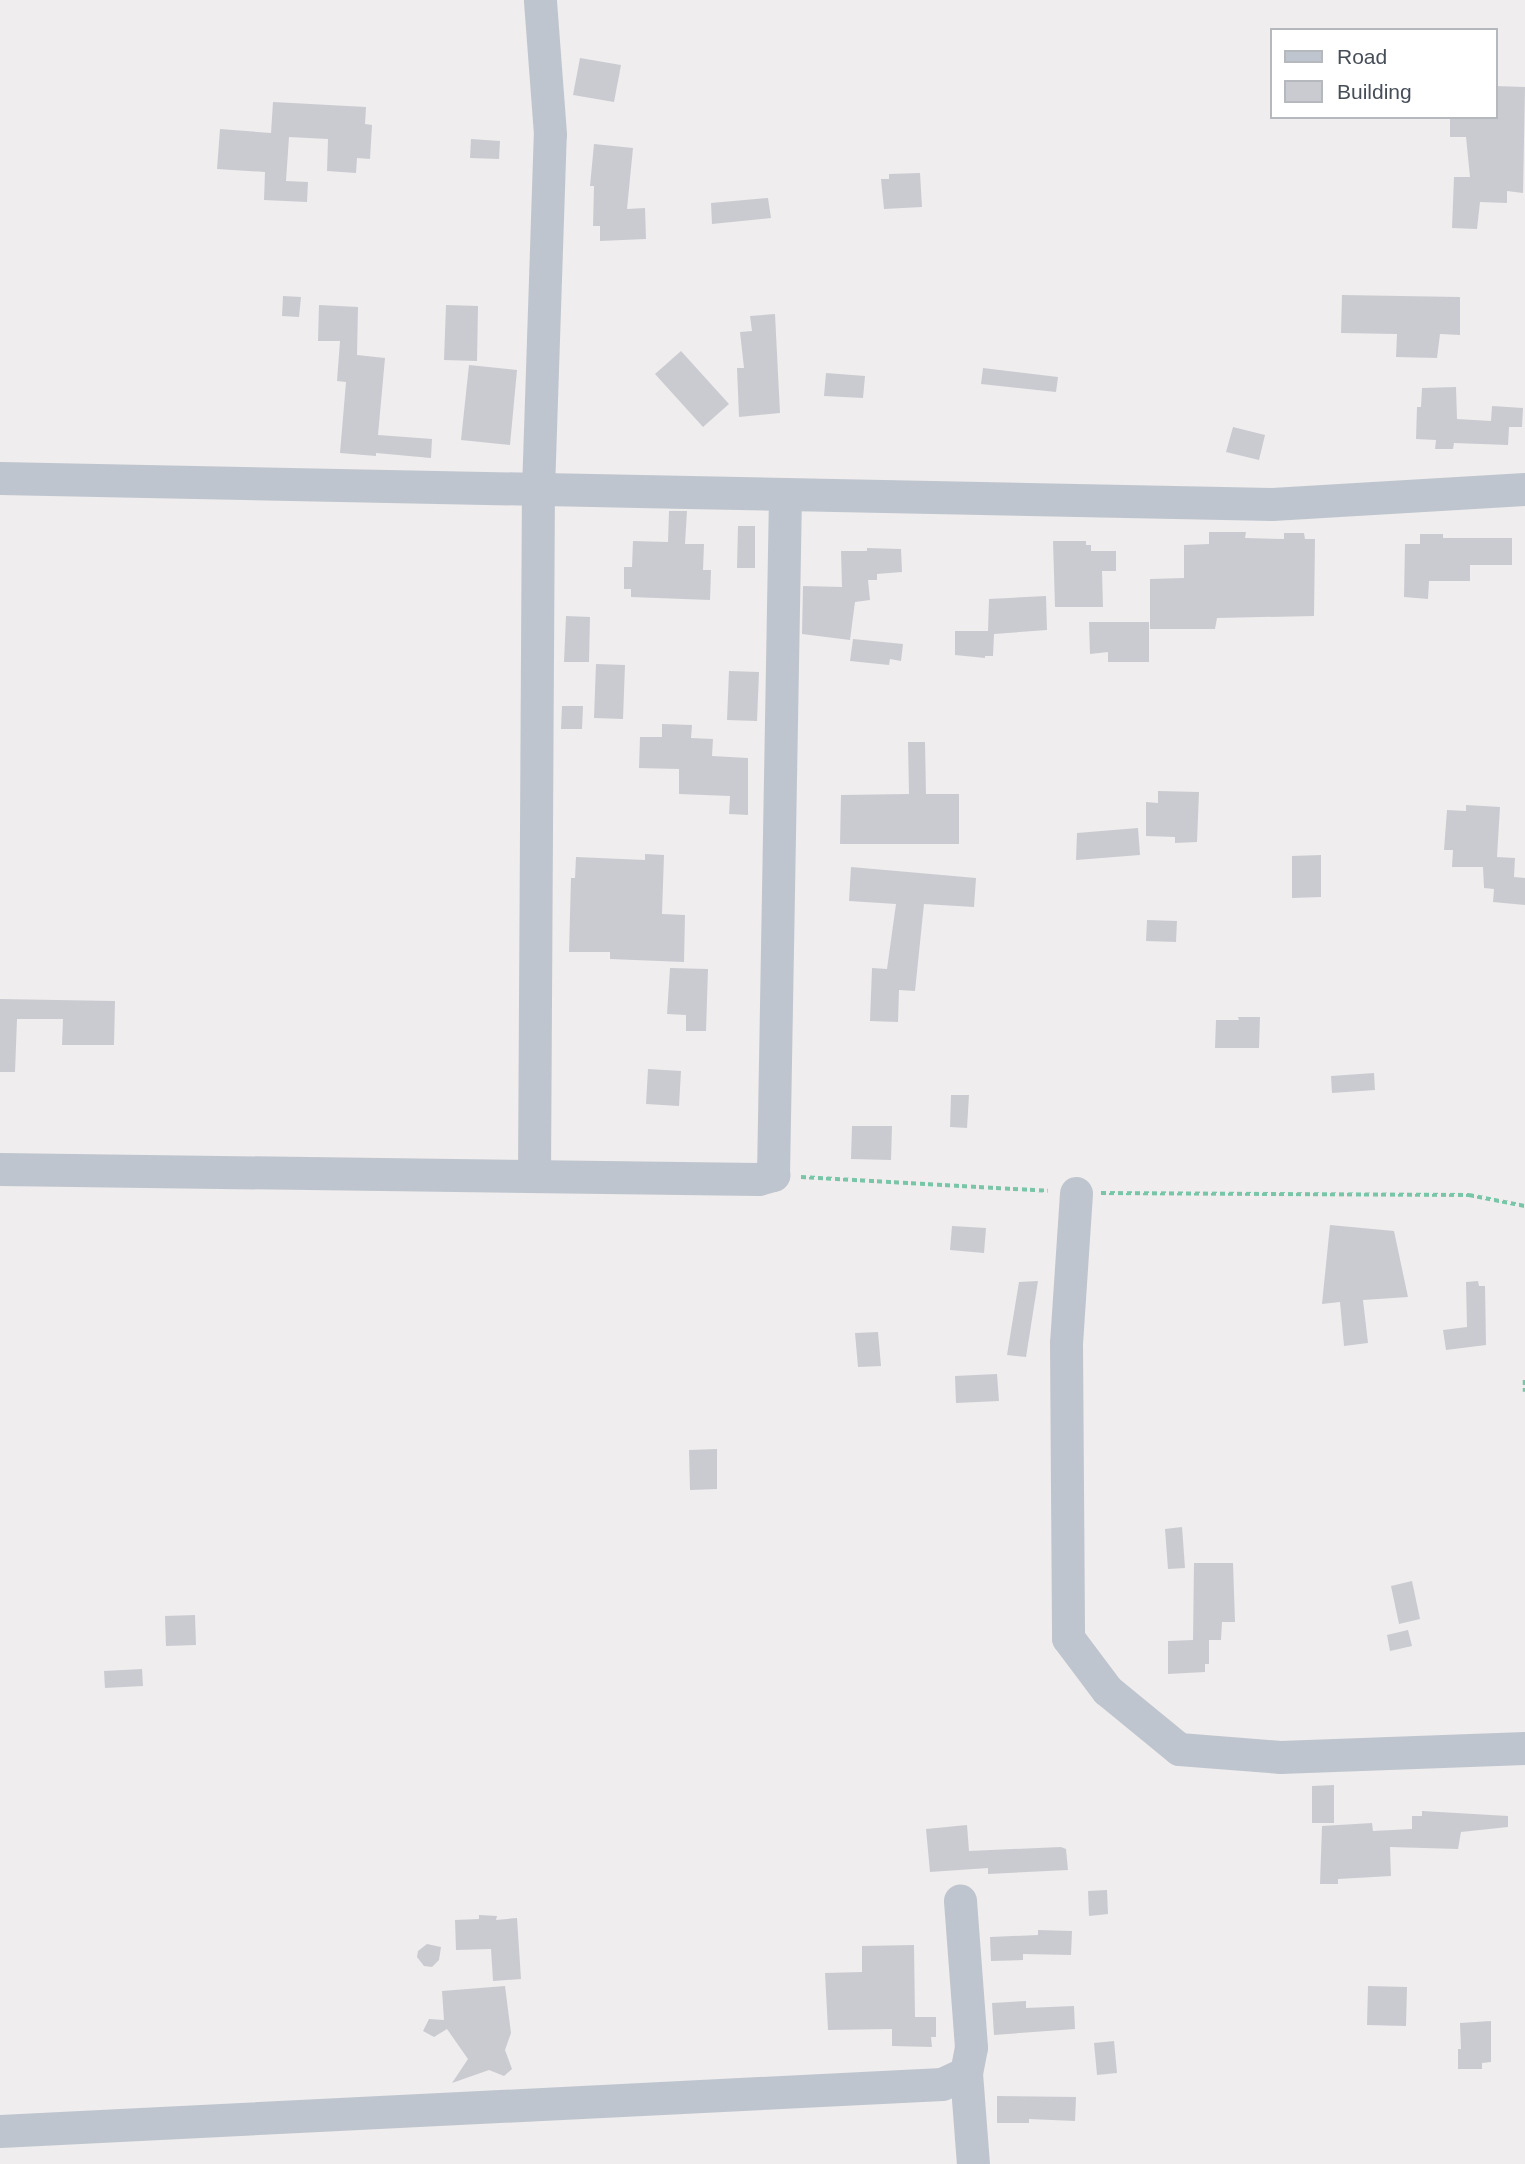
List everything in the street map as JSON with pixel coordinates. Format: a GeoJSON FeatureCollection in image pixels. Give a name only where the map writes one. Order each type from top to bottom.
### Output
{"type":"FeatureCollection","features":[{"type":"Feature","properties":{"kind":"street"},"geometry":{"type":"LineString","coordinates":[[534,1176],[538,490],[550,134],[540,0]]}},
{"type":"Feature","properties":{"kind":"street"},"geometry":{"type":"LineString","coordinates":[[0,478],[1272,504],[1525,489]]}},
{"type":"Feature","properties":{"kind":"street"},"geometry":{"type":"LineString","coordinates":[[0,1169],[758,1179],[773,1175],[785,494]]}},
{"type":"Feature","properties":{"kind":"street"},"geometry":{"type":"LineString","coordinates":[[1076,1193],[1066,1343],[1069,1638],[1107,1690],[1179,1749],[1280,1757],[1525,1748]]}},
{"type":"Feature","properties":{"kind":"street"},"geometry":{"type":"LineString","coordinates":[[960,1900],[971,2047],[966,2073],[973,2164]]}},
{"type":"Feature","properties":{"kind":"street"},"geometry":{"type":"LineString","coordinates":[[0,2131],[942,2084],[966,2073]]}},
{"type":"Feature","properties":{"kind":"path"},"geometry":{"type":"LineString","coordinates":[[1383,1195],[1469,1195],[1525,1206]]}},
{"type":"Feature","properties":{"kind":"path"},"geometry":{"type":"LineString","coordinates":[[1525,1380],[1525,1392]]}},
{"type":"Feature","properties":{"kind":"building"},"geometry":{"type":"Polygon","coordinates":[[[580,58],[621,65],[614,102],[573,95],[580,58]]]}},
{"type":"Feature","properties":{"kind":"building"},"geometry":{"type":"Polygon","coordinates":[[[1497,86],[1525,87],[1523,193],[1507,191],[1507,203],[1480,202],[1477,229],[1452,228],[1454,177],[1470,177],[1466,137],[1450,137],[1450,119],[1497,119],[1497,86]]]}},
{"type":"Feature","properties":{"kind":"building"},"geometry":{"type":"Polygon","coordinates":[[[273,102],[366,107],[365,124],[372,125],[370,159],[357,158],[356,173],[327,171],[328,139],[289,137],[286,181],[308,182],[307,202],[264,200],[265,172],[217,169],[220,129],[271,133],[273,102]]]}},
{"type":"Feature","properties":{"kind":"building"},"geometry":{"type":"Polygon","coordinates":[[[471,139],[500,141],[499,159],[470,158],[471,139]]]}},
{"type":"Feature","properties":{"kind":"building"},"geometry":{"type":"Polygon","coordinates":[[[594,144],[633,148],[627,209],[645,208],[646,239],[600,241],[600,226],[593,226],[594,186],[590,186],[594,144]]]}},
{"type":"Feature","properties":{"kind":"building"},"geometry":{"type":"Polygon","coordinates":[[[920,173],[922,207],[884,209],[881,179],[889,179],[889,174],[920,173]]]}},
{"type":"Feature","properties":{"kind":"building"},"geometry":{"type":"Polygon","coordinates":[[[768,198],[771,218],[712,224],[711,203],[768,198]]]}},
{"type":"Feature","properties":{"kind":"building"},"geometry":{"type":"Polygon","coordinates":[[[1342,295],[1460,297],[1460,335],[1440,334],[1437,358],[1396,357],[1397,334],[1341,333],[1342,295]]]}},
{"type":"Feature","properties":{"kind":"building"},"geometry":{"type":"Polygon","coordinates":[[[283,296],[301,297],[299,317],[282,316],[283,296]]]}},
{"type":"Feature","properties":{"kind":"building"},"geometry":{"type":"Polygon","coordinates":[[[319,305],[358,307],[357,355],[385,358],[378,435],[432,439],[431,458],[340,453],[346,382],[337,381],[340,341],[318,341],[319,305]]]}},
{"type":"Feature","properties":{"kind":"building"},"geometry":{"type":"Polygon","coordinates":[[[446,305],[478,306],[477,361],[444,360],[446,305]]]}},
{"type":"Feature","properties":{"kind":"building"},"geometry":{"type":"Polygon","coordinates":[[[775,314],[780,413],[739,417],[737,368],[744,368],[740,332],[752,331],[750,316],[775,314]]]}},
{"type":"Feature","properties":{"kind":"building"},"geometry":{"type":"Polygon","coordinates":[[[681,351],[729,404],[703,427],[655,374],[681,351]]]}},
{"type":"Feature","properties":{"kind":"building"},"geometry":{"type":"Polygon","coordinates":[[[469,365],[517,370],[510,445],[461,440],[469,365]]]}},
{"type":"Feature","properties":{"kind":"building"},"geometry":{"type":"Polygon","coordinates":[[[983,368],[1058,377],[1056,392],[981,384],[983,368]]]}},
{"type":"Feature","properties":{"kind":"building"},"geometry":{"type":"Polygon","coordinates":[[[826,373],[865,376],[863,398],[824,396],[826,373]]]}},
{"type":"Feature","properties":{"kind":"building"},"geometry":{"type":"Polygon","coordinates":[[[1456,387],[1457,419],[1491,421],[1492,406],[1523,408],[1522,427],[1509,427],[1508,445],[1454,443],[1453,449],[1435,449],[1436,440],[1416,439],[1417,407],[1421,407],[1422,388],[1456,387]]]}},
{"type":"Feature","properties":{"kind":"building"},"geometry":{"type":"Polygon","coordinates":[[[1233,427],[1265,435],[1259,460],[1226,452],[1233,427]]]}},
{"type":"Feature","properties":{"kind":"building"},"geometry":{"type":"Polygon","coordinates":[[[669,511],[687,511],[685,544],[704,544],[703,570],[711,570],[710,600],[631,597],[631,589],[624,589],[624,567],[632,567],[633,541],[668,542],[669,511]]]}},
{"type":"Feature","properties":{"kind":"building"},"geometry":{"type":"Polygon","coordinates":[[[738,526],[755,526],[755,568],[737,568],[738,526]]]}},
{"type":"Feature","properties":{"kind":"building"},"geometry":{"type":"Polygon","coordinates":[[[1209,532],[1246,532],[1245,538],[1284,539],[1284,533],[1304,533],[1305,539],[1315,539],[1314,616],[1217,618],[1215,629],[1150,629],[1150,579],[1184,578],[1184,545],[1209,544],[1209,532]]]}},
{"type":"Feature","properties":{"kind":"building"},"geometry":{"type":"Polygon","coordinates":[[[1420,534],[1443,534],[1443,538],[1512,538],[1512,565],[1470,565],[1470,581],[1429,581],[1428,599],[1404,597],[1405,544],[1420,544],[1420,534]]]}},
{"type":"Feature","properties":{"kind":"building"},"geometry":{"type":"Polygon","coordinates":[[[1053,541],[1086,541],[1086,545],[1091,545],[1091,551],[1116,551],[1116,571],[1102,571],[1103,607],[1055,607],[1053,541]]]}},
{"type":"Feature","properties":{"kind":"building"},"geometry":{"type":"Polygon","coordinates":[[[867,548],[901,549],[902,572],[877,574],[877,580],[868,580],[870,600],[855,602],[850,640],[802,634],[803,586],[842,587],[841,551],[867,551],[867,548]]]}},
{"type":"Feature","properties":{"kind":"building"},"geometry":{"type":"Polygon","coordinates":[[[1046,596],[1047,630],[994,634],[993,656],[985,658],[955,655],[955,631],[988,631],[989,599],[1046,596]]]}},
{"type":"Feature","properties":{"kind":"building"},"geometry":{"type":"Polygon","coordinates":[[[566,616],[590,617],[589,662],[564,662],[566,616]]]}},
{"type":"Feature","properties":{"kind":"building"},"geometry":{"type":"Polygon","coordinates":[[[1089,622],[1149,622],[1149,662],[1108,662],[1108,652],[1090,654],[1089,622]]]}},
{"type":"Feature","properties":{"kind":"building"},"geometry":{"type":"Polygon","coordinates":[[[853,639],[903,644],[901,661],[890,659],[889,665],[850,661],[853,639]]]}},
{"type":"Feature","properties":{"kind":"building"},"geometry":{"type":"Polygon","coordinates":[[[596,664],[625,665],[623,719],[594,718],[596,664]]]}},
{"type":"Feature","properties":{"kind":"building"},"geometry":{"type":"Polygon","coordinates":[[[729,671],[759,672],[757,721],[727,720],[729,671]]]}},
{"type":"Feature","properties":{"kind":"building"},"geometry":{"type":"Polygon","coordinates":[[[562,706],[583,706],[582,729],[561,729],[562,706]]]}},
{"type":"Feature","properties":{"kind":"building"},"geometry":{"type":"Polygon","coordinates":[[[662,724],[692,725],[691,738],[713,739],[712,756],[748,758],[748,815],[729,814],[730,796],[679,794],[679,769],[639,768],[640,737],[662,737],[662,724]]]}},
{"type":"Feature","properties":{"kind":"building"},"geometry":{"type":"Polygon","coordinates":[[[908,742],[925,742],[926,794],[959,794],[959,844],[840,844],[841,795],[909,794],[908,742]]]}},
{"type":"Feature","properties":{"kind":"building"},"geometry":{"type":"Polygon","coordinates":[[[1158,791],[1199,792],[1197,842],[1175,843],[1175,837],[1146,836],[1146,802],[1158,803],[1158,791]]]}},
{"type":"Feature","properties":{"kind":"building"},"geometry":{"type":"Polygon","coordinates":[[[1466,805],[1500,807],[1497,857],[1515,858],[1514,877],[1525,878],[1525,905],[1493,902],[1494,889],[1484,888],[1483,867],[1452,867],[1453,850],[1444,850],[1447,810],[1466,811],[1466,805]]]}},
{"type":"Feature","properties":{"kind":"building"},"geometry":{"type":"Polygon","coordinates":[[[1138,828],[1140,855],[1076,860],[1077,833],[1138,828]]]}},
{"type":"Feature","properties":{"kind":"building"},"geometry":{"type":"Polygon","coordinates":[[[645,854],[664,855],[662,914],[685,915],[684,962],[610,959],[610,952],[569,952],[571,878],[575,878],[576,857],[645,860],[645,854]]]}},
{"type":"Feature","properties":{"kind":"building"},"geometry":{"type":"Polygon","coordinates":[[[1321,855],[1321,897],[1292,898],[1292,856],[1321,855]]]}},
{"type":"Feature","properties":{"kind":"building"},"geometry":{"type":"Polygon","coordinates":[[[851,867],[976,878],[974,907],[924,904],[915,991],[899,990],[898,1022],[870,1021],[872,968],[887,969],[896,904],[849,901],[851,867]]]}},
{"type":"Feature","properties":{"kind":"building"},"geometry":{"type":"Polygon","coordinates":[[[1147,920],[1177,921],[1176,942],[1146,941],[1147,920]]]}},
{"type":"Feature","properties":{"kind":"building"},"geometry":{"type":"Polygon","coordinates":[[[670,968],[708,969],[706,1031],[686,1031],[686,1015],[667,1014],[670,968]]]}},
{"type":"Feature","properties":{"kind":"building"},"geometry":{"type":"Polygon","coordinates":[[[0,999],[115,1001],[114,1045],[62,1045],[63,1019],[17,1019],[15,1072],[0,1072],[0,999]]]}},
{"type":"Feature","properties":{"kind":"building"},"geometry":{"type":"Polygon","coordinates":[[[1238,1017],[1260,1017],[1259,1048],[1215,1048],[1216,1020],[1239,1020],[1238,1017]]]}},
{"type":"Feature","properties":{"kind":"building"},"geometry":{"type":"Polygon","coordinates":[[[648,1069],[681,1071],[679,1106],[646,1104],[648,1069]]]}},
{"type":"Feature","properties":{"kind":"building"},"geometry":{"type":"Polygon","coordinates":[[[1374,1073],[1375,1090],[1332,1093],[1331,1076],[1374,1073]]]}},
{"type":"Feature","properties":{"kind":"building"},"geometry":{"type":"Polygon","coordinates":[[[951,1095],[969,1095],[967,1128],[950,1127],[951,1095]]]}},
{"type":"Feature","properties":{"kind":"building"},"geometry":{"type":"Polygon","coordinates":[[[852,1126],[892,1126],[891,1160],[851,1159],[852,1126]]]}},
{"type":"Feature","properties":{"kind":"building"},"geometry":{"type":"Polygon","coordinates":[[[1330,1225],[1394,1231],[1408,1297],[1363,1300],[1368,1343],[1344,1346],[1340,1302],[1322,1304],[1330,1225]]]}},
{"type":"Feature","properties":{"kind":"building"},"geometry":{"type":"Polygon","coordinates":[[[952,1226],[986,1228],[984,1253],[950,1250],[952,1226]]]}},
{"type":"Feature","properties":{"kind":"building"},"geometry":{"type":"Polygon","coordinates":[[[1038,1281],[1026,1357],[1007,1355],[1019,1282],[1038,1281]]]}},
{"type":"Feature","properties":{"kind":"building"},"geometry":{"type":"Polygon","coordinates":[[[1478,1281],[1479,1286],[1485,1286],[1486,1345],[1446,1350],[1443,1330],[1467,1327],[1466,1282],[1478,1281]]]}},
{"type":"Feature","properties":{"kind":"building"},"geometry":{"type":"Polygon","coordinates":[[[878,1332],[881,1366],[858,1367],[855,1333],[878,1332]]]}},
{"type":"Feature","properties":{"kind":"building"},"geometry":{"type":"Polygon","coordinates":[[[997,1374],[999,1401],[956,1403],[955,1376],[997,1374]]]}},
{"type":"Feature","properties":{"kind":"building"},"geometry":{"type":"Polygon","coordinates":[[[717,1449],[717,1489],[690,1490],[689,1450],[717,1449]]]}},
{"type":"Feature","properties":{"kind":"building"},"geometry":{"type":"Polygon","coordinates":[[[1182,1527],[1185,1568],[1168,1569],[1165,1529],[1182,1527]]]}},
{"type":"Feature","properties":{"kind":"building"},"geometry":{"type":"Polygon","coordinates":[[[1194,1563],[1233,1563],[1235,1622],[1222,1622],[1221,1640],[1209,1640],[1209,1664],[1205,1664],[1205,1672],[1168,1674],[1168,1641],[1193,1640],[1194,1563]]]}},
{"type":"Feature","properties":{"kind":"building"},"geometry":{"type":"Polygon","coordinates":[[[1412,1581],[1420,1619],[1399,1624],[1391,1586],[1412,1581]]]}},
{"type":"Feature","properties":{"kind":"building"},"geometry":{"type":"Polygon","coordinates":[[[195,1615],[196,1645],[166,1646],[165,1616],[195,1615]]]}},
{"type":"Feature","properties":{"kind":"building"},"geometry":{"type":"Polygon","coordinates":[[[1408,1630],[1412,1646],[1390,1651],[1387,1635],[1408,1630]]]}},
{"type":"Feature","properties":{"kind":"building"},"geometry":{"type":"Polygon","coordinates":[[[142,1669],[143,1686],[105,1688],[104,1671],[142,1669]]]}},
{"type":"Feature","properties":{"kind":"building"},"geometry":{"type":"Polygon","coordinates":[[[1334,1785],[1334,1823],[1312,1823],[1312,1786],[1334,1785]]]}},
{"type":"Feature","properties":{"kind":"building"},"geometry":{"type":"Polygon","coordinates":[[[1422,1811],[1508,1816],[1508,1827],[1461,1832],[1458,1849],[1390,1847],[1391,1876],[1338,1879],[1338,1884],[1320,1884],[1322,1826],[1372,1823],[1373,1831],[1412,1829],[1412,1816],[1422,1816],[1422,1811]]]}},
{"type":"Feature","properties":{"kind":"building"},"geometry":{"type":"Polygon","coordinates":[[[967,1825],[969,1851],[1061,1847],[1066,1849],[1068,1870],[988,1874],[988,1868],[930,1872],[926,1829],[967,1825]]]}},
{"type":"Feature","properties":{"kind":"building"},"geometry":{"type":"Polygon","coordinates":[[[1107,1890],[1108,1914],[1089,1916],[1088,1891],[1107,1890]]]}},
{"type":"Feature","properties":{"kind":"building"},"geometry":{"type":"Polygon","coordinates":[[[479,1915],[497,1916],[496,1920],[517,1918],[521,1979],[493,1981],[491,1949],[456,1950],[455,1920],[479,1919],[479,1915]]]}},
{"type":"Feature","properties":{"kind":"building"},"geometry":{"type":"Polygon","coordinates":[[[1038,1930],[1072,1931],[1071,1955],[1023,1954],[1023,1960],[991,1961],[990,1937],[1038,1935],[1038,1930]]]}},
{"type":"Feature","properties":{"kind":"building"},"geometry":{"type":"Polygon","coordinates":[[[427,1944],[441,1947],[439,1960],[432,1967],[424,1966],[417,1957],[418,1951],[427,1944]]]}},
{"type":"Feature","properties":{"kind":"building"},"geometry":{"type":"Polygon","coordinates":[[[914,1945],[915,2017],[936,2017],[936,2037],[931,2037],[932,2047],[892,2046],[892,2029],[828,2030],[825,1973],[862,1972],[862,1946],[914,1945]]]}},
{"type":"Feature","properties":{"kind":"building"},"geometry":{"type":"Polygon","coordinates":[[[505,1986],[511,2033],[505,2050],[512,2069],[504,2076],[489,2070],[452,2083],[468,2059],[447,2029],[434,2037],[423,2031],[429,2019],[444,2020],[442,1991],[505,1986]]]}},
{"type":"Feature","properties":{"kind":"building"},"geometry":{"type":"Polygon","coordinates":[[[1368,1986],[1407,1987],[1406,2026],[1367,2025],[1368,1986]]]}},
{"type":"Feature","properties":{"kind":"building"},"geometry":{"type":"Polygon","coordinates":[[[1026,2001],[1026,2008],[1074,2006],[1075,2029],[994,2035],[992,2003],[1026,2001]]]}},
{"type":"Feature","properties":{"kind":"building"},"geometry":{"type":"Polygon","coordinates":[[[1491,2021],[1491,2062],[1482,2063],[1482,2069],[1458,2069],[1458,2049],[1461,2049],[1460,2023],[1491,2021]]]}},
{"type":"Feature","properties":{"kind":"building"},"geometry":{"type":"Polygon","coordinates":[[[1114,2041],[1117,2073],[1097,2075],[1094,2043],[1114,2041]]]}},
{"type":"Feature","properties":{"kind":"building"},"geometry":{"type":"Polygon","coordinates":[[[997,2096],[1076,2097],[1075,2121],[1029,2119],[1029,2123],[997,2123],[997,2096]]]}}]}
